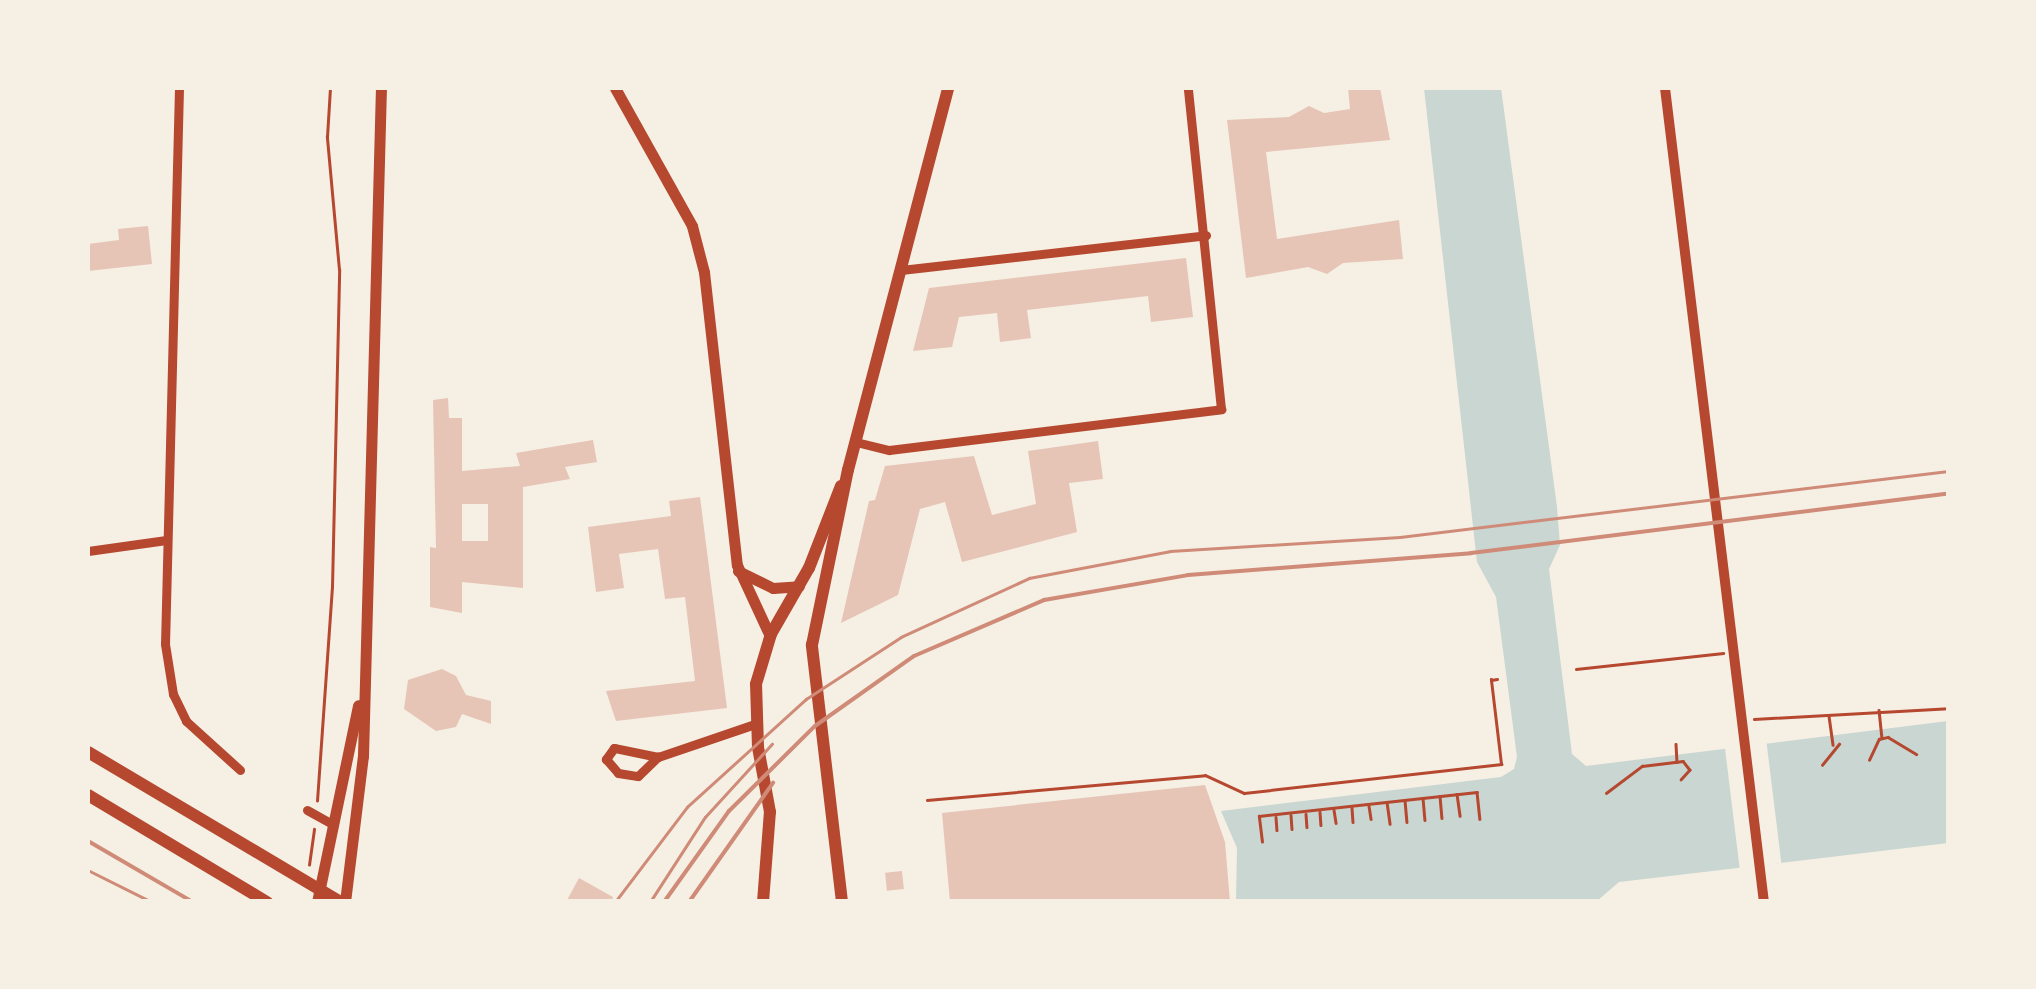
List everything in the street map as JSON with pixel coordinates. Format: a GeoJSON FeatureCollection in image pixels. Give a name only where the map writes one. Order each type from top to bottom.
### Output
{"type":"FeatureCollection","features":[{"type":"Feature","properties":{"kind":"main road"},"geometry":{"type":"LineString","coordinates":[[88,752],[343,902],[363,756],[361,691],[381,88]]}},
{"type":"Feature","properties":{"kind":"main road"},"geometry":{"type":"LineString","coordinates":[[615,88],[692,226],[704,272],[738,571],[770,636]]}},
{"type":"Feature","properties":{"kind":"main road"},"geometry":{"type":"LineString","coordinates":[[842,902],[813,667],[814,628],[848,470],[948,88]]}},
{"type":"Feature","properties":{"kind":"main road"},"geometry":{"type":"LineString","coordinates":[[764,902],[770,812],[756,724],[756,684],[770,636],[799,586],[848,470]]}},
{"type":"Feature","properties":{"kind":"main road"},"geometry":{"type":"LineString","coordinates":[[738,571],[772,588],[799,586]]}},
{"type":"Feature","properties":{"kind":"main road"},"geometry":{"type":"LineString","coordinates":[[318,902],[330,823],[361,691]]}},
{"type":"Feature","properties":{"kind":"main road"},"geometry":{"type":"LineString","coordinates":[[88,795],[267,902]]}},
{"type":"Feature","properties":{"kind":"street"},"geometry":{"type":"LineString","coordinates":[[179,88],[165,644],[173,694],[194,732],[240,770]]}},
{"type":"Feature","properties":{"kind":"street"},"geometry":{"type":"LineString","coordinates":[[856,442],[889,450],[1221,409],[1188,88]]}},
{"type":"Feature","properties":{"kind":"street"},"geometry":{"type":"LineString","coordinates":[[1666,88],[1764,902]]}},
{"type":"Feature","properties":{"kind":"street"},"geometry":{"type":"LineString","coordinates":[[902,270],[1206,235]]}},
{"type":"Feature","properties":{"kind":"street"},"geometry":{"type":"LineString","coordinates":[[88,551],[166,540]]}},
{"type":"Feature","properties":{"kind":"street"},"geometry":{"type":"LineString","coordinates":[[658,757],[614,748],[606,759],[618,773],[638,776],[658,757],[756,724]]}},
{"type":"Feature","properties":{"kind":"street"},"geometry":{"type":"LineString","coordinates":[[311,813],[330,823]]}},
{"type":"Feature","properties":{"kind":"path"},"geometry":{"type":"LineString","coordinates":[[309,862],[332,587],[338,270],[327,137],[330,88]]}},
{"type":"Feature","properties":{"kind":"path"},"geometry":{"type":"LineString","coordinates":[[1576,668],[1710,655]]}},
{"type":"Feature","properties":{"kind":"path"},"geometry":{"type":"LineString","coordinates":[[927,800],[1205,775],[1244,793],[1501,764],[1491,680],[1497,679]]}},
{"type":"Feature","properties":{"kind":"path"},"geometry":{"type":"LineString","coordinates":[[1742,720],[1948,708]]}},
{"type":"Feature","properties":{"kind":"path"},"geometry":{"type":"LineString","coordinates":[[1868,760],[1882,738],[1879,710]]}},
{"type":"Feature","properties":{"kind":"path"},"geometry":{"type":"LineString","coordinates":[[1822,766],[1836,744],[1828,715]]}},
{"type":"Feature","properties":{"kind":"path"},"geometry":{"type":"LineString","coordinates":[[1882,738],[1916,754]]}},
{"type":"Feature","properties":{"kind":"path"},"geometry":{"type":"LineString","coordinates":[[1676,744],[1677,762]]}},
{"type":"Feature","properties":{"kind":"path"},"geometry":{"type":"LineString","coordinates":[[1606,793],[1647,766],[1677,762],[1690,770],[1681,780]]}},
{"type":"Feature","properties":{"kind":"path"},"geometry":{"type":"LineString","coordinates":[[1647,766],[1649,774]]}},
{"type":"Feature","properties":{"kind":"path"},"geometry":{"type":"LineString","coordinates":[[1262,842],[1259,816],[1457,794],[1476,792],[1480,819]]}},
{"type":"Feature","properties":{"kind":"path"},"geometry":{"type":"LineString","coordinates":[[1457,794],[1460,816]]}},
{"type":"Feature","properties":{"kind":"path"},"geometry":{"type":"LineString","coordinates":[[1440,796],[1442,818]]}},
{"type":"Feature","properties":{"kind":"path"},"geometry":{"type":"LineString","coordinates":[[1422,798],[1425,820]]}},
{"type":"Feature","properties":{"kind":"path"},"geometry":{"type":"LineString","coordinates":[[1404,800],[1407,822]]}},
{"type":"Feature","properties":{"kind":"path"},"geometry":{"type":"LineString","coordinates":[[1387,802],[1390,824]]}},
{"type":"Feature","properties":{"kind":"path"},"geometry":{"type":"LineString","coordinates":[[1369,804],[1371,819]]}},
{"type":"Feature","properties":{"kind":"path"},"geometry":{"type":"LineString","coordinates":[[1352,806],[1353,822]]}},
{"type":"Feature","properties":{"kind":"path"},"geometry":{"type":"LineString","coordinates":[[1334,808],[1336,824]]}},
{"type":"Feature","properties":{"kind":"path"},"geometry":{"type":"LineString","coordinates":[[1319,810],[1321,826]]}},
{"type":"Feature","properties":{"kind":"path"},"geometry":{"type":"LineString","coordinates":[[1305,811],[1307,827]]}},
{"type":"Feature","properties":{"kind":"path"},"geometry":{"type":"LineString","coordinates":[[1290,812],[1292,829]]}},
{"type":"Feature","properties":{"kind":"path"},"geometry":{"type":"LineString","coordinates":[[1275,814],[1277,830]]}},
{"type":"Feature","properties":{"kind":"shaded area"},"geometry":{"type":"Polygon","coordinates":[[[1424,88],[1501,88],[1557,507],[1560,545],[1549,569],[1572,754],[1586,766],[1948,721],[1948,843],[1619,882],[1597,901],[1236,902],[1237,848],[1221,811],[1501,777],[1514,769],[1517,757],[1496,597],[1477,562],[1424,88]]]}},
{"type":"Feature","properties":{"kind":"pier"},"geometry":{"type":"Polygon","coordinates":[[[1766,738],[1781,863],[1740,868],[1724,743],[1766,738]]]}},
{"type":"Feature","properties":{"kind":"building"},"geometry":{"type":"Polygon","coordinates":[[[1348,88],[1380,88],[1390,140],[1266,152],[1277,239],[1399,220],[1403,259],[1343,263],[1327,274],[1308,267],[1246,278],[1227,120],[1289,117],[1309,106],[1324,113],[1350,109],[1348,88]]]}},
{"type":"Feature","properties":{"kind":"building"},"geometry":{"type":"Polygon","coordinates":[[[148,226],[152,264],[88,271],[88,244],[119,240],[118,229],[148,226]]]}},
{"type":"Feature","properties":{"kind":"building"},"geometry":{"type":"Polygon","coordinates":[[[1186,258],[1193,317],[1151,322],[1148,296],[1027,310],[1031,338],[1000,342],[997,313],[959,317],[952,347],[913,351],[929,288],[1186,258]]]}},
{"type":"Feature","properties":{"kind":"building"},"geometry":{"type":"Polygon","coordinates":[[[448,398],[449,418],[462,418],[462,471],[520,466],[516,453],[593,440],[597,462],[565,467],[570,479],[523,487],[523,588],[462,582],[462,613],[430,607],[430,547],[436,548],[433,400],[448,398]],[[462,504],[462,541],[488,541],[488,504],[462,504]]]}},
{"type":"Feature","properties":{"kind":"building"},"geometry":{"type":"Polygon","coordinates":[[[1098,441],[1103,479],[1069,483],[1077,532],[962,562],[945,502],[920,509],[898,595],[841,623],[869,501],[875,500],[885,466],[974,456],[992,515],[1036,504],[1028,451],[1098,441]]]}},
{"type":"Feature","properties":{"kind":"building"},"geometry":{"type":"Polygon","coordinates":[[[700,497],[727,708],[616,721],[606,691],[695,681],[685,597],[665,599],[658,549],[619,554],[624,588],[596,592],[588,527],[671,516],[669,501],[700,497]]]}},
{"type":"Feature","properties":{"kind":"building"},"geometry":{"type":"Polygon","coordinates":[[[442,669],[456,676],[466,695],[491,701],[491,724],[462,714],[456,727],[436,731],[404,709],[408,680],[442,669]]]}},
{"type":"Feature","properties":{"kind":"building"},"geometry":{"type":"Polygon","coordinates":[[[1205,785],[1225,842],[1230,902],[950,902],[942,813],[1205,785]]]}},
{"type":"Feature","properties":{"kind":"building"},"geometry":{"type":"Polygon","coordinates":[[[902,871],[904,889],[887,891],[885,873],[902,871]]]}},
{"type":"Feature","properties":{"kind":"building"},"geometry":{"type":"Polygon","coordinates":[[[579,878],[613,897],[611,902],[566,902],[579,878]]]}},
{"type":"Feature","properties":{"kind":"tram line"},"geometry":{"type":"LineString","coordinates":[[615,902],[687,807],[806,699],[901,637],[1029,578],[1170,551],[1400,537],[1948,471]]}},
{"type":"Feature","properties":{"kind":"tram line"},"geometry":{"type":"LineString","coordinates":[[650,902],[705,817],[772,744]]}},
{"type":"Feature","properties":{"kind":"tram line"},"geometry":{"type":"LineString","coordinates":[[88,870],[152,902]]}},
{"type":"Feature","properties":{"kind":"railway"},"geometry":{"type":"LineString","coordinates":[[664,902],[729,811],[815,726],[914,656],[1044,600],[1188,575],[1471,553],[1948,494]]}},
{"type":"Feature","properties":{"kind":"railway"},"geometry":{"type":"LineString","coordinates":[[689,902],[773,783]]}},
{"type":"Feature","properties":{"kind":"railway"},"geometry":{"type":"LineString","coordinates":[[88,841],[193,902]]}}]}
